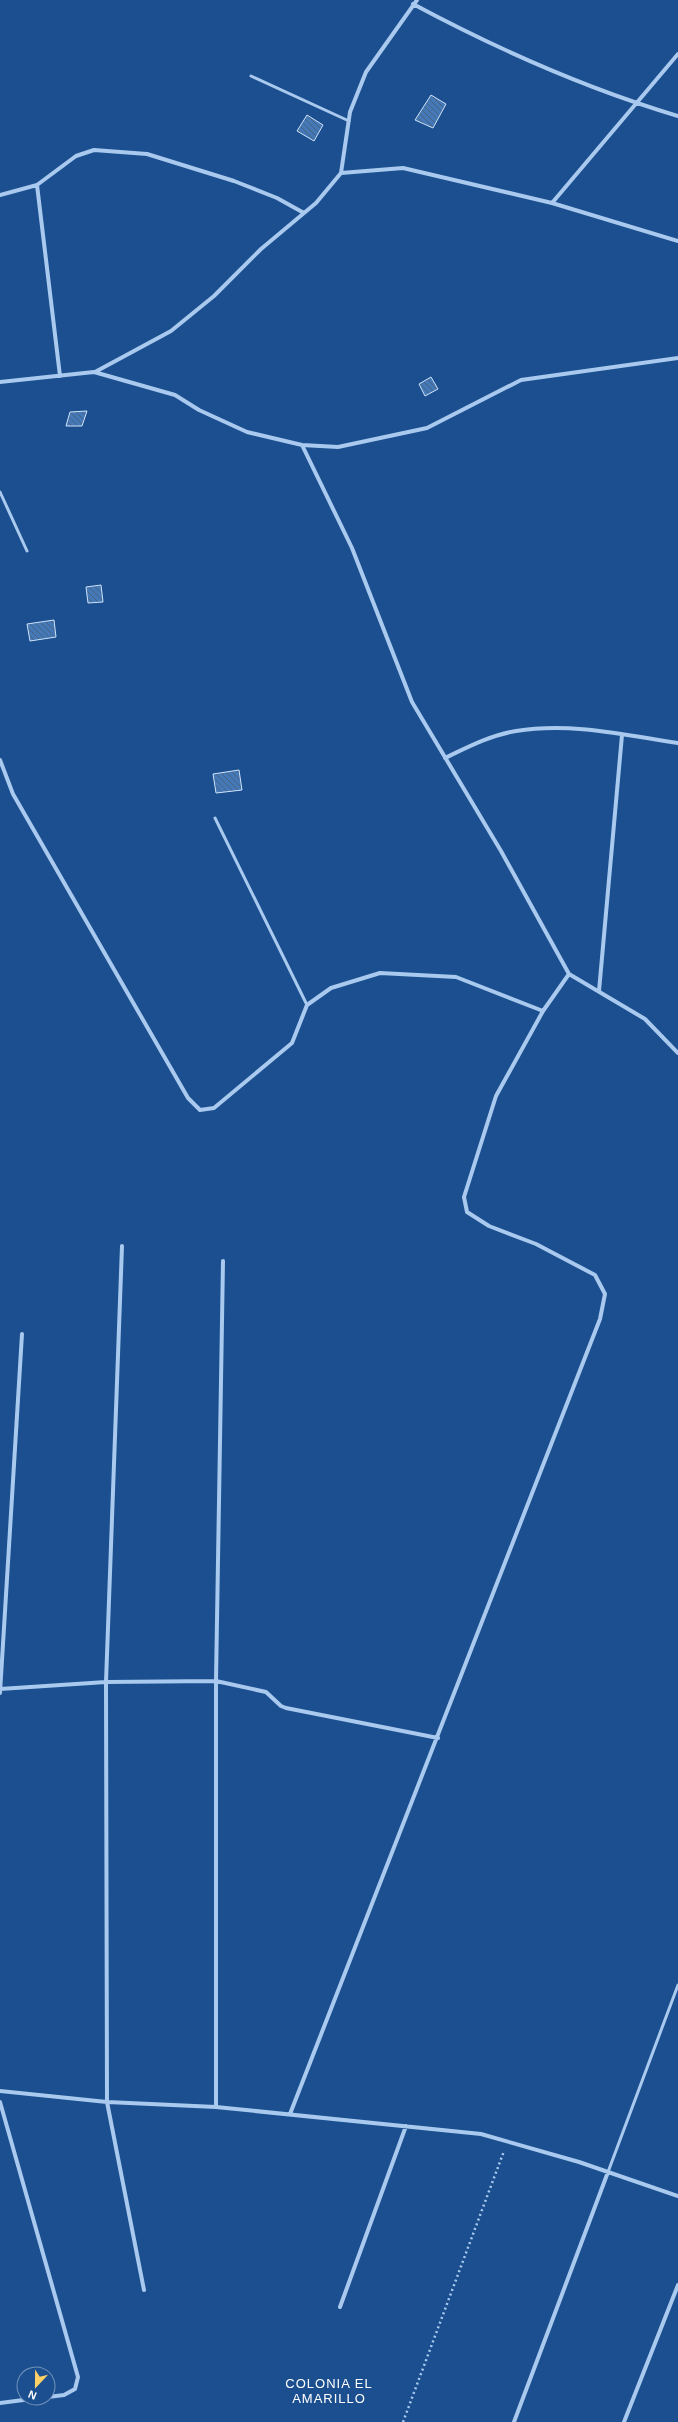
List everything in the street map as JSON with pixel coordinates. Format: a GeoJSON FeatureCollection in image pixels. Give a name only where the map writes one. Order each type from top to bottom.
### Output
{"type":"FeatureCollection","features":[{"type":"Feature","properties":{"kind":"street"},"geometry":{"type":"LineString","coordinates":[[0,382],[94,372],[171,331],[214,296],[261,249],[316,203],[341,173],[349,121],[366,72],[417,0]]}},
{"type":"Feature","properties":{"kind":"street"},"geometry":{"type":"LineString","coordinates":[[413,4],[465,32],[540,68],[678,116]]}},
{"type":"Feature","properties":{"kind":"street"},"geometry":{"type":"LineString","coordinates":[[552,202],[678,54]]}},
{"type":"Feature","properties":{"kind":"street"},"geometry":{"type":"LineString","coordinates":[[0,195],[37,185],[76,156],[94,150],[147,154],[234,181],[277,198],[304,213]]}},
{"type":"Feature","properties":{"kind":"street"},"geometry":{"type":"LineString","coordinates":[[341,173],[403,168],[552,202],[678,241]]}},
{"type":"Feature","properties":{"kind":"street"},"geometry":{"type":"LineString","coordinates":[[37,185],[60,376]]}},
{"type":"Feature","properties":{"kind":"street"},"geometry":{"type":"LineString","coordinates":[[94,372],[175,395],[199,410],[247,432],[302,445],[338,448],[427,428],[521,380],[678,358]]}},
{"type":"Feature","properties":{"kind":"street"},"geometry":{"type":"LineString","coordinates":[[302,445],[352,548],[412,702],[501,851],[569,974],[645,1019],[678,1053]]}},
{"type":"Feature","properties":{"kind":"street"},"geometry":{"type":"LineString","coordinates":[[445,758],[479,742],[517,730],[569,728],[622,734],[678,743]]}},
{"type":"Feature","properties":{"kind":"street"},"geometry":{"type":"LineString","coordinates":[[600,991],[622,734]]}},
{"type":"Feature","properties":{"kind":"street"},"geometry":{"type":"LineString","coordinates":[[0,760],[13,794],[188,1098],[200,1110],[214,1108],[292,1043],[307,1005],[331,988],[380,973],[456,977],[543,1011]]}},
{"type":"Feature","properties":{"kind":"street"},"geometry":{"type":"LineString","coordinates":[[290,2114],[438,1738],[597,1325],[605,1294],[595,1275],[536,1244],[489,1226],[467,1212],[464,1197],[496,1096],[543,1011],[569,974]]}},
{"type":"Feature","properties":{"kind":"street"},"geometry":{"type":"LineString","coordinates":[[122,1246],[106,1682],[107,2102],[144,2290]]}},
{"type":"Feature","properties":{"kind":"street"},"geometry":{"type":"LineString","coordinates":[[216,2107],[216,1681],[224,1261]]}},
{"type":"Feature","properties":{"kind":"street"},"geometry":{"type":"LineString","coordinates":[[0,1693],[22,1334]]}},
{"type":"Feature","properties":{"kind":"street"},"geometry":{"type":"LineString","coordinates":[[0,1689],[106,1682],[216,1681],[266,1692],[281,1706],[286,1708],[438,1738]]}},
{"type":"Feature","properties":{"kind":"street"},"geometry":{"type":"LineString","coordinates":[[0,2091],[107,2102],[216,2107],[481,2134],[608,2172],[678,2196]]}},
{"type":"Feature","properties":{"kind":"street"},"geometry":{"type":"LineString","coordinates":[[0,2102],[78,2377],[75,2389],[64,2395],[56,2396]]}},
{"type":"Feature","properties":{"kind":"street"},"geometry":{"type":"LineString","coordinates":[[340,2307],[406,2126]]}},
{"type":"Feature","properties":{"kind":"street"},"geometry":{"type":"LineString","coordinates":[[514,2422],[608,2172]]}},
{"type":"Feature","properties":{"kind":"street"},"geometry":{"type":"LineString","coordinates":[[624,2422],[678,2285]]}},
{"type":"Feature","properties":{"kind":"street"},"geometry":{"type":"LineString","coordinates":[[0,2403],[16,2401]]}},
{"type":"Feature","properties":{"kind":"lane"},"geometry":{"type":"LineString","coordinates":[[251,76],[349,121]]}},
{"type":"Feature","properties":{"kind":"lane"},"geometry":{"type":"LineString","coordinates":[[0,492],[27,551]]}},
{"type":"Feature","properties":{"kind":"lane"},"geometry":{"type":"LineString","coordinates":[[215,818],[307,1005]]}},
{"type":"Feature","properties":{"kind":"lane"},"geometry":{"type":"LineString","coordinates":[[608,2172],[678,1985]]}},
{"type":"Feature","properties":{"kind":"path"},"geometry":{"type":"LineString","coordinates":[[403,2422],[508,2141]]}},
{"type":"Feature","properties":{"kind":"building"},"geometry":{"type":"Polygon","coordinates":[[[431,95],[446,104],[433,128],[415,120],[431,95]]]}},
{"type":"Feature","properties":{"kind":"building"},"geometry":{"type":"Polygon","coordinates":[[[307,115],[323,125],[314,141],[297,131],[307,115]]]}},
{"type":"Feature","properties":{"kind":"building"},"geometry":{"type":"Polygon","coordinates":[[[431,377],[438,389],[425,396],[419,384],[431,377]]]}},
{"type":"Feature","properties":{"kind":"building"},"geometry":{"type":"Polygon","coordinates":[[[87,411],[82,426],[66,426],[70,412],[87,411]]]}},
{"type":"Feature","properties":{"kind":"building"},"geometry":{"type":"Polygon","coordinates":[[[101,585],[103,602],[88,603],[86,587],[101,585]]]}},
{"type":"Feature","properties":{"kind":"building"},"geometry":{"type":"Polygon","coordinates":[[[54,620],[56,637],[30,641],[27,624],[54,620]]]}},
{"type":"Feature","properties":{"kind":"building"},"geometry":{"type":"Polygon","coordinates":[[[239,770],[242,790],[216,793],[213,774],[239,770]]]}},
{"type":"Feature","properties":{"kind":"district","name":"COLONIA EL AMARILLO"},"geometry":{"type":"Point","coordinates":[329,2390]}}]}
